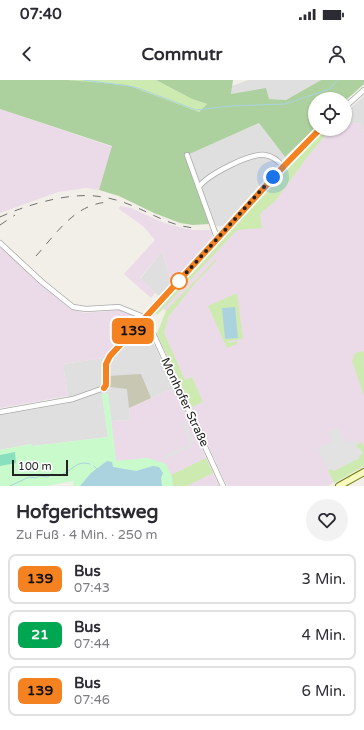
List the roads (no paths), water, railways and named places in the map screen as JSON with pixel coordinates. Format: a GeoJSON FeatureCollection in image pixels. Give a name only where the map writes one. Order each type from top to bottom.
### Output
{"type":"FeatureCollection","features":[{"type":"Feature","properties":{"kind":"main road"},"geometry":{"type":"LineString","coordinates":[[338,486],[364,472]]}},
{"type":"Feature","properties":{"kind":"street"},"geometry":{"type":"LineString","coordinates":[[352,100],[364,90]]}},
{"type":"Feature","properties":{"kind":"street"},"geometry":{"type":"LineString","coordinates":[[0,412],[73,399],[104,388],[106,385],[106,369],[108,359],[217,238],[313,136]]}},
{"type":"Feature","properties":{"kind":"street"},"geometry":{"type":"LineString","coordinates":[[187,155],[217,238]]}},
{"type":"Feature","properties":{"kind":"street"},"geometry":{"type":"LineString","coordinates":[[199,187],[225,169],[255,156],[268,156],[284,166]]}},
{"type":"Feature","properties":{"kind":"street"},"geometry":{"type":"LineString","coordinates":[[0,243],[42,282],[73,307],[89,309],[118,306],[146,318]]}},
{"type":"Feature","properties":{"kind":"street","name":"Monhofer Straße"},"geometry":{"type":"LineString","coordinates":[[146,318],[223,486]]}},
{"type":"Feature","properties":{"kind":"water"},"geometry":{"type":"Polygon","coordinates":[[[235,307],[238,338],[225,339],[222,308],[235,307]]]}},
{"type":"Feature","properties":{"kind":"water"},"geometry":{"type":"Polygon","coordinates":[[[107,461],[112,462],[113,467],[136,471],[153,466],[159,467],[163,473],[161,478],[162,486],[80,486],[91,473],[107,461]]]}},
{"type":"Feature","properties":{"kind":"waterway"},"geometry":{"type":"LineString","coordinates":[[84,80],[135,87],[196,110],[230,106],[285,104],[330,89],[337,80]]}},
{"type":"Feature","properties":{"kind":"waterway"},"geometry":{"type":"LineString","coordinates":[[63,474],[79,464],[90,464]]}},
{"type":"Feature","properties":{"kind":"waterway"},"geometry":{"type":"LineString","coordinates":[[94,466],[97,469]]}},
{"type":"Feature","properties":{"kind":"waterway"},"geometry":{"type":"LineString","coordinates":[[10,486],[29,477],[48,477],[51,474],[60,475]]}},
{"type":"Feature","properties":{"kind":"railway"},"geometry":{"type":"LineString","coordinates":[[0,217],[34,204],[59,198],[72,196],[95,196],[120,201],[176,224],[194,228]]}},
{"type":"Feature","properties":{"kind":"railway"},"geometry":{"type":"LineString","coordinates":[[36,256],[59,229],[77,213],[98,204],[110,202]]}},
{"type":"Feature","properties":{"kind":"railway"},"geometry":{"type":"LineString","coordinates":[[0,225],[15,215]]}}]}
